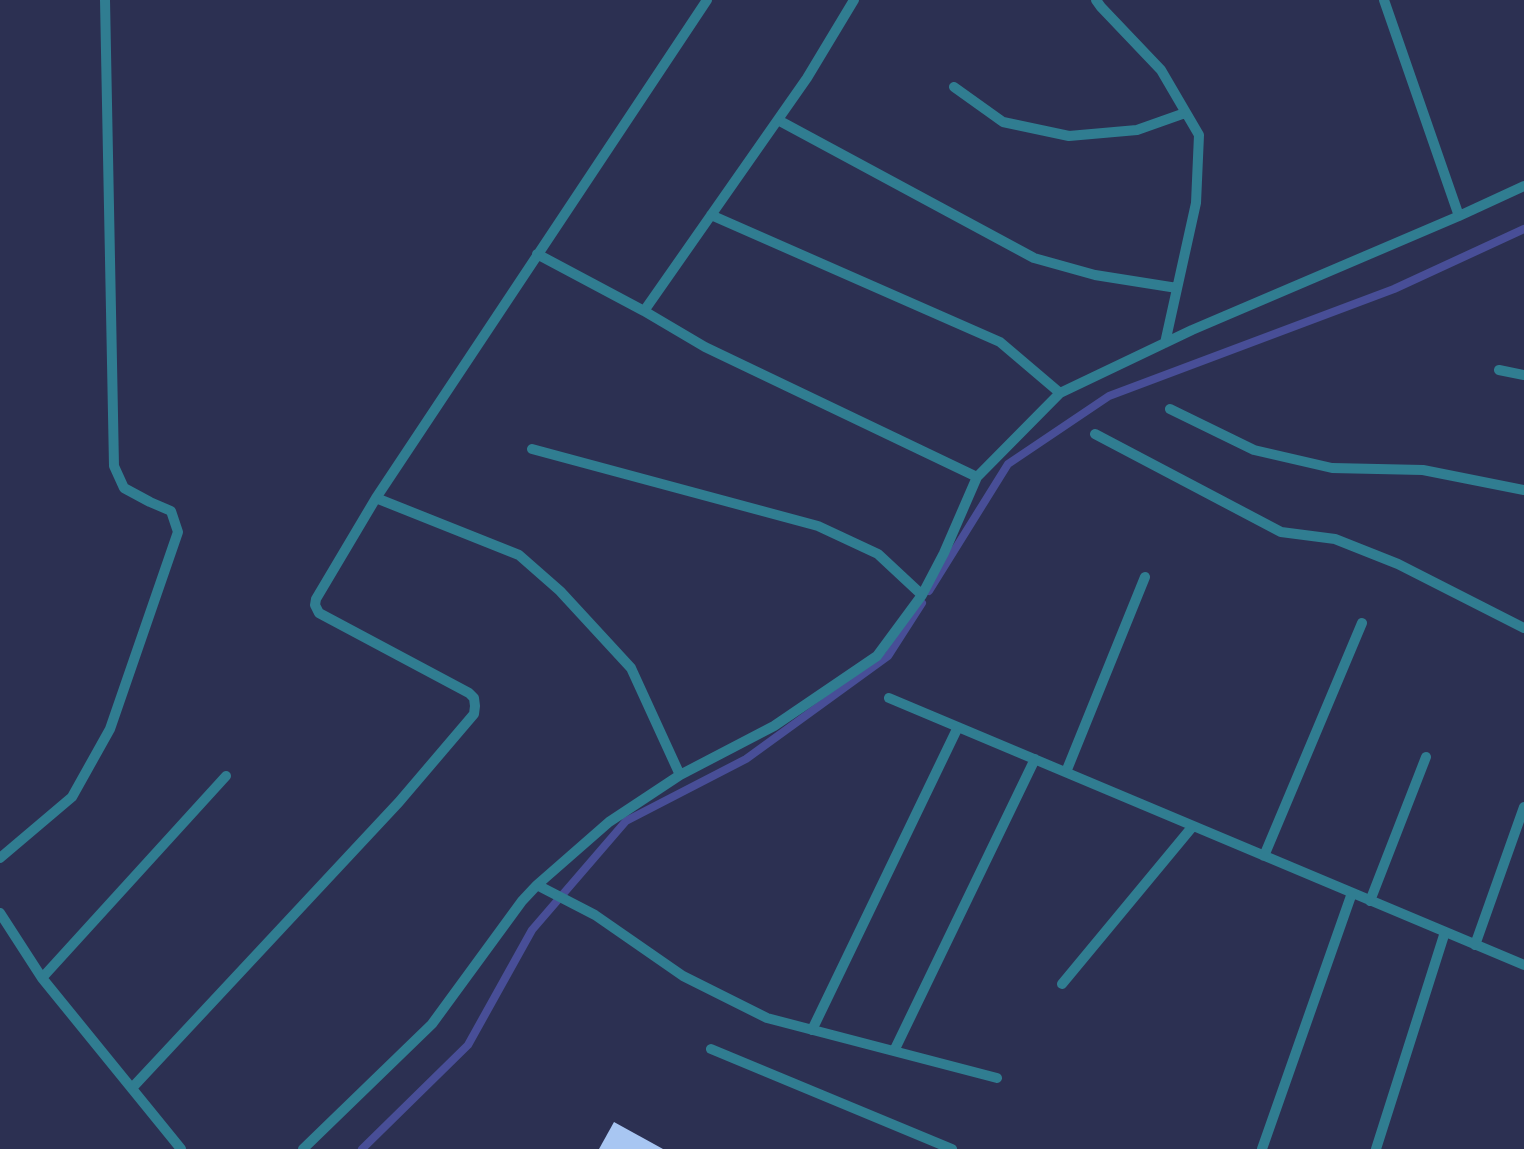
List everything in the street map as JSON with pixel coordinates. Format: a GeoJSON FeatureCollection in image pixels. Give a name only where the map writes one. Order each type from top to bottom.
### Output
{"type":"FeatureCollection","features":[{"type":"Feature","properties":{"kind":"street"},"geometry":{"type":"LineString","coordinates":[[0,858],[72,797],[110,730],[178,532],[172,511],[150,502],[124,488],[114,466],[105,0]]}},
{"type":"Feature","properties":{"kind":"street"},"geometry":{"type":"LineString","coordinates":[[132,1088],[399,802],[474,714],[474,698],[469,693],[319,613],[315,605],[316,599],[376,498],[706,0]]}},
{"type":"Feature","properties":{"kind":"street"},"geometry":{"type":"LineString","coordinates":[[644,311],[807,78],[854,0]]}},
{"type":"Feature","properties":{"kind":"street"},"geometry":{"type":"LineString","coordinates":[[1096,0],[1161,70],[1199,135],[1196,203],[1166,342]]}},
{"type":"Feature","properties":{"kind":"street"},"geometry":{"type":"LineString","coordinates":[[1384,0],[1459,216]]}},
{"type":"Feature","properties":{"kind":"street"},"geometry":{"type":"LineString","coordinates":[[954,87],[1003,122],[1069,136],[1137,130],[1185,113]]}},
{"type":"Feature","properties":{"kind":"street"},"geometry":{"type":"LineString","coordinates":[[778,120],[1034,258],[1095,275],[1177,288]]}},
{"type":"Feature","properties":{"kind":"street"},"geometry":{"type":"LineString","coordinates":[[303,1149],[432,1024],[522,901],[541,887],[609,822],[680,775],[774,726],[877,656],[922,595],[944,553],[977,477],[1060,393],[1199,327],[1459,216],[1524,186]]}},
{"type":"Feature","properties":{"kind":"street"},"geometry":{"type":"LineString","coordinates":[[711,216],[1000,342],[1060,393]]}},
{"type":"Feature","properties":{"kind":"street"},"geometry":{"type":"LineString","coordinates":[[537,254],[644,311],[705,346],[977,477]]}},
{"type":"Feature","properties":{"kind":"street"},"geometry":{"type":"LineString","coordinates":[[1499,370],[1524,375]]}},
{"type":"Feature","properties":{"kind":"street"},"geometry":{"type":"LineString","coordinates":[[1170,409],[1254,450],[1332,468],[1423,470],[1524,490]]}},
{"type":"Feature","properties":{"kind":"street"},"geometry":{"type":"LineString","coordinates":[[1095,434],[1281,532],[1335,539],[1398,564],[1524,628]]}},
{"type":"Feature","properties":{"kind":"street"},"geometry":{"type":"LineString","coordinates":[[532,449],[818,526],[878,554],[922,595]]}},
{"type":"Feature","properties":{"kind":"street"},"geometry":{"type":"LineString","coordinates":[[376,498],[519,556],[560,591],[631,668],[680,775]]}},
{"type":"Feature","properties":{"kind":"street"},"geometry":{"type":"LineString","coordinates":[[1066,772],[1145,577]]}},
{"type":"Feature","properties":{"kind":"street"},"geometry":{"type":"LineString","coordinates":[[1264,856],[1362,623]]}},
{"type":"Feature","properties":{"kind":"street"},"geometry":{"type":"LineString","coordinates":[[889,698],[1524,966]]}},
{"type":"Feature","properties":{"kind":"street"},"geometry":{"type":"LineString","coordinates":[[812,1030],[958,727]]}},
{"type":"Feature","properties":{"kind":"street"},"geometry":{"type":"LineString","coordinates":[[1370,901],[1426,757]]}},
{"type":"Feature","properties":{"kind":"street"},"geometry":{"type":"LineString","coordinates":[[894,1051],[1035,759]]}},
{"type":"Feature","properties":{"kind":"street"},"geometry":{"type":"LineString","coordinates":[[42,978],[226,776]]}},
{"type":"Feature","properties":{"kind":"street"},"geometry":{"type":"LineString","coordinates":[[1475,945],[1524,807]]}},
{"type":"Feature","properties":{"kind":"street"},"geometry":{"type":"LineString","coordinates":[[1062,984],[1193,826]]}},
{"type":"Feature","properties":{"kind":"street"},"geometry":{"type":"LineString","coordinates":[[541,887],[595,915],[683,976],[767,1018],[997,1078]]}},
{"type":"Feature","properties":{"kind":"street"},"geometry":{"type":"LineString","coordinates":[[1262,1149],[1352,893]]}},
{"type":"Feature","properties":{"kind":"street"},"geometry":{"type":"LineString","coordinates":[[0,913],[42,978],[181,1149]]}},
{"type":"Feature","properties":{"kind":"street"},"geometry":{"type":"LineString","coordinates":[[1376,1149],[1445,932]]}},
{"type":"Feature","properties":{"kind":"street"},"geometry":{"type":"LineString","coordinates":[[711,1049],[952,1149]]}},
{"type":"Feature","properties":{"kind":"building"},"geometry":{"type":"Polygon","coordinates":[[[614,1122],[663,1149],[599,1149],[614,1122]]]}},
{"type":"Feature","properties":{"kind":"waterway"},"geometry":{"type":"LineString","coordinates":[[929,591],[1008,464],[1109,396],[1394,289],[1524,229]]}},
{"type":"Feature","properties":{"kind":"waterway"},"geometry":{"type":"LineString","coordinates":[[362,1149],[468,1045],[532,930],[626,821],[746,759],[888,656],[922,603]]}}]}
